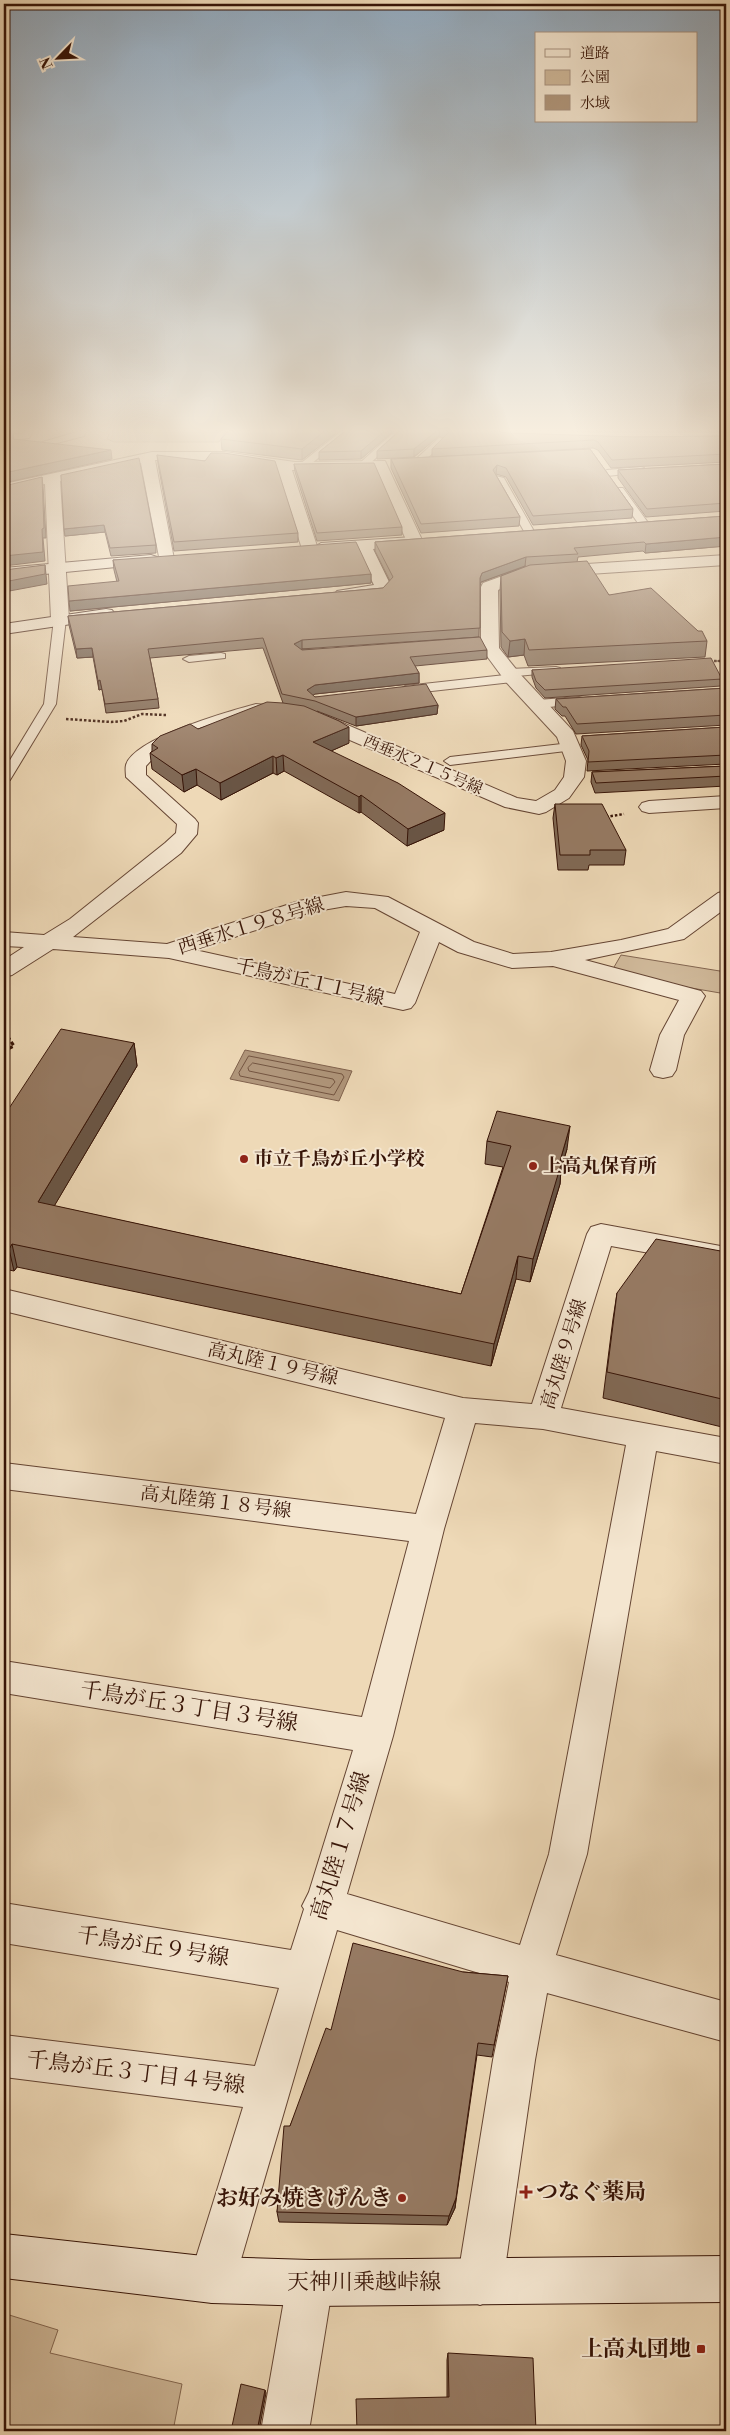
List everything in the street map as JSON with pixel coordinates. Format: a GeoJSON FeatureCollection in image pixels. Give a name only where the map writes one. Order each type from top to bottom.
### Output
{"type":"FeatureCollection","features":[{"type":"Feature","properties":{"kind":"street"},"geometry":{"type":"LineString","coordinates":[[55,543],[60,619]]}},
{"type":"Feature","properties":{"kind":"street"},"geometry":{"type":"LineString","coordinates":[[163,543],[166,559]]}},
{"type":"Feature","properties":{"kind":"street"},"geometry":{"type":"LineString","coordinates":[[308,543],[310,549]]}},
{"type":"Feature","properties":{"kind":"street"},"geometry":{"type":"LineString","coordinates":[[290,551],[407,543]]}},
{"type":"Feature","properties":{"kind":"street"},"geometry":{"type":"LineString","coordinates":[[330,596],[377,591],[383,586],[363,546]]}},
{"type":"Feature","properties":{"kind":"street"},"geometry":{"type":"LineString","coordinates":[[4,573],[56,567],[185,558]]}},
{"type":"Feature","properties":{"kind":"street","name":"西垂水２１５号線"},"geometry":{"type":"LineString","coordinates":[[4,970],[49,944],[78,924],[173,848],[186,834],[188,823],[136,777],[136,766],[152,748],[231,716],[256,710],[310,715],[512,803],[539,808],[562,794],[574,777],[576,761],[572,742],[511,676],[486,641],[489,587],[525,573],[726,560]]}},
{"type":"Feature","properties":{"kind":"street"},"geometry":{"type":"LineString","coordinates":[[4,629],[60,619],[127,612]]}},
{"type":"Feature","properties":{"kind":"street"},"geometry":{"type":"LineString","coordinates":[[649,807],[726,802]]}},
{"type":"Feature","properties":{"kind":"street","name":"西垂水１９８号線"},"geometry":{"type":"LineString","coordinates":[[4,939],[49,944],[169,951],[307,906],[346,899],[380,902],[466,947],[512,962],[621,947],[676,934],[726,898]]}},
{"type":"Feature","properties":{"kind":"street","name":"千鳥が丘１１号線"},"geometry":{"type":"LineString","coordinates":[[169,951],[403,1003],[432,930]]}},
{"type":"Feature","properties":{"kind":"street"},"geometry":{"type":"LineString","coordinates":[[551,958],[693,996],[672,1035],[663,1070]]}},
{"type":"Feature","properties":{"kind":"street","name":"高丸陸９号線"},"geometry":{"type":"LineString","coordinates":[[726,1257],[601,1234],[544,1417],[726,1451]]}},
{"type":"Feature","properties":{"kind":"street","name":"高丸陸１９号線"},"geometry":{"type":"LineString","coordinates":[[4,1300],[463,1410],[544,1417]]}},
{"type":"Feature","properties":{"kind":"street","name":"高丸陸１７号線"},"geometry":{"type":"LineString","coordinates":[[212,2280],[302,1972],[375,1736],[428,1529],[463,1410]]}},
{"type":"Feature","properties":{"kind":"street"},"geometry":{"type":"LineString","coordinates":[[480,2282],[514,2060],[532,1969],[568,1854],[643,1435]]}},
{"type":"Feature","properties":{"kind":"street","name":"高丸陸第１８号線"},"geometry":{"type":"LineString","coordinates":[[4,1476],[428,1529]]}},
{"type":"Feature","properties":{"kind":"street","name":"千鳥が丘３丁目３号線"},"geometry":{"type":"LineString","coordinates":[[4,1677],[375,1736]]}},
{"type":"Feature","properties":{"kind":"street"},"geometry":{"type":"LineString","coordinates":[[322,1906],[532,1969],[726,2022]]}},
{"type":"Feature","properties":{"kind":"street","name":"千鳥が丘９号線"},"geometry":{"type":"LineString","coordinates":[[4,1923],[302,1972]]}},
{"type":"Feature","properties":{"kind":"street","name":"千鳥が丘３丁目４号線"},"geometry":{"type":"LineString","coordinates":[[4,2056],[268,2089]]}},
{"type":"Feature","properties":{"kind":"street","name":"天神川乗越峠線"},"geometry":{"type":"LineString","coordinates":[[4,2256],[212,2280],[310,2283],[726,2279]]}},
{"type":"Feature","properties":{"kind":"street"},"geometry":{"type":"LineString","coordinates":[[285,2431],[310,2283]]}},
{"type":"Feature","properties":{"kind":"lane"},"geometry":{"type":"LineString","coordinates":[[4,780],[50,704],[54,684],[60,619]]}},
{"type":"Feature","properties":{"kind":"lane"},"geometry":{"type":"LineString","coordinates":[[189,659],[221,656]]}},
{"type":"Feature","properties":{"kind":"lane"},"geometry":{"type":"LineString","coordinates":[[394,691],[568,670]]}},
{"type":"Feature","properties":{"kind":"lane"},"geometry":{"type":"LineString","coordinates":[[537,704],[596,700]]}},
{"type":"Feature","properties":{"kind":"lane"},"geometry":{"type":"LineString","coordinates":[[450,761],[572,742]]}},
{"type":"Feature","properties":{"kind":"path"},"geometry":{"type":"LineString","coordinates":[[714,661],[726,661]]}},
{"type":"Feature","properties":{"kind":"path"},"geometry":{"type":"LineString","coordinates":[[42,717],[111,722],[124,721],[142,714],[173,715],[174,738]]}},
{"type":"Feature","properties":{"kind":"path"},"geometry":{"type":"LineString","coordinates":[[600,817],[619,816],[649,807]]}},
{"type":"Feature","properties":{"kind":"path"},"geometry":{"type":"LineString","coordinates":[[4,1031],[14,1046],[4,1051]]}},
{"type":"Feature","properties":{"kind":"green space"},"geometry":{"type":"Polygon","coordinates":[[[621,955],[726,972],[726,994],[610,974],[621,955]]]}},
{"type":"Feature","properties":{"kind":"green space"},"geometry":{"type":"Polygon","coordinates":[[[6,2314],[58,2330],[50,2353],[182,2384],[173,2431],[4,2431],[4,2321],[6,2314]]]}},
{"type":"Feature","properties":{"kind":"water"},"geometry":{"type":"Polygon","coordinates":[[[245,1050],[352,1071],[339,1101],[230,1079],[245,1050]]]}},
{"type":"Feature","properties":{"kind":"building"},"geometry":{"type":"Polygon","coordinates":[[[4,543],[43,543],[43,552],[4,556],[4,543]]]}},
{"type":"Feature","properties":{"kind":"building"},"geometry":{"type":"Polygon","coordinates":[[[109,543],[156,543],[156,545],[110,548],[109,543]]]}},
{"type":"Feature","properties":{"kind":"building"},"geometry":{"type":"Polygon","coordinates":[[[356,543],[371,574],[69,601],[68,586],[119,581],[113,560],[356,543]]]}},
{"type":"Feature","properties":{"kind":"building"},"geometry":{"type":"Polygon","coordinates":[[[375,543],[637,543],[574,548],[578,554],[526,557],[482,573],[480,578],[480,628],[302,640],[294,644],[302,650],[480,637],[487,650],[410,657],[419,673],[315,685],[307,690],[315,697],[426,684],[438,705],[356,717],[315,701],[282,694],[263,638],[148,649],[158,699],[105,704],[100,680],[98,681],[92,648],[76,649],[68,616],[383,588],[393,577],[375,543]]]}},
{"type":"Feature","properties":{"kind":"building"},"geometry":{"type":"Polygon","coordinates":[[[587,561],[609,595],[651,588],[698,631],[702,631],[707,641],[529,650],[525,639],[510,641],[502,632],[501,576],[530,565],[587,561]]]}},
{"type":"Feature","properties":{"kind":"building"},"geometry":{"type":"Polygon","coordinates":[[[45,565],[45,574],[4,582],[4,570],[45,565]]]}},
{"type":"Feature","properties":{"kind":"building"},"geometry":{"type":"Polygon","coordinates":[[[711,658],[722,679],[545,690],[536,681],[532,670],[711,658]]]}},
{"type":"Feature","properties":{"kind":"building"},"geometry":{"type":"Polygon","coordinates":[[[726,688],[726,715],[577,724],[566,707],[563,707],[556,699],[726,688]]]}},
{"type":"Feature","properties":{"kind":"building"},"geometry":{"type":"Polygon","coordinates":[[[267,702],[304,706],[349,727],[313,742],[398,783],[445,813],[408,829],[361,795],[359,797],[283,755],[276,758],[273,756],[220,783],[196,769],[182,775],[150,753],[158,748],[152,744],[160,736],[190,724],[198,729],[267,702]]]}},
{"type":"Feature","properties":{"kind":"building"},"geometry":{"type":"Polygon","coordinates":[[[726,727],[726,755],[588,762],[589,751],[582,736],[726,727]]]}},
{"type":"Feature","properties":{"kind":"building"},"geometry":{"type":"Polygon","coordinates":[[[726,766],[726,776],[596,783],[592,772],[726,766]]]}},
{"type":"Feature","properties":{"kind":"building"},"geometry":{"type":"Polygon","coordinates":[[[555,804],[602,804],[626,850],[590,850],[590,855],[560,855],[555,804]]]}},
{"type":"Feature","properties":{"kind":"building"},"geometry":{"type":"Polygon","coordinates":[[[61,1029],[134,1043],[38,1202],[461,1294],[511,1146],[487,1141],[497,1111],[570,1126],[560,1161],[562,1161],[533,1259],[518,1256],[494,1344],[12,1244],[9,1249],[4,1248],[4,1116],[61,1029]]]}},
{"type":"Feature","properties":{"kind":"building"},"geometry":{"type":"Polygon","coordinates":[[[656,1239],[726,1252],[726,1400],[607,1372],[617,1293],[656,1239]]]}},
{"type":"Feature","properties":{"kind":"building"},"geometry":{"type":"Polygon","coordinates":[[[353,1943],[463,1972],[508,1976],[494,2045],[478,2043],[456,2198],[449,2216],[277,2212],[284,2126],[290,2126],[326,2028],[331,2030],[353,1943]]]}},
{"type":"Feature","properties":{"kind":"building"},"geometry":{"type":"Polygon","coordinates":[[[448,2353],[533,2358],[536,2431],[357,2431],[356,2399],[449,2397],[448,2353]]]}},
{"type":"Feature","properties":{"kind":"building"},"geometry":{"type":"Polygon","coordinates":[[[241,2384],[265,2390],[257,2431],[231,2431],[241,2384]]]}},
{"type":"Feature","properties":{"kind":"place","name":"市立千鳥が丘小学校"},"geometry":{"type":"Point","coordinates":[244,1159]}},
{"type":"Feature","properties":{"kind":"place","name":"上高丸保育所"},"geometry":{"type":"Point","coordinates":[533,1166]}},
{"type":"Feature","properties":{"kind":"place","name":"つなぐ薬局"},"geometry":{"type":"Point","coordinates":[526,2192]}},
{"type":"Feature","properties":{"kind":"place","name":"お好み焼きげんき"},"geometry":{"type":"Point","coordinates":[402,2198]}},
{"type":"Feature","properties":{"kind":"place","name":"上高丸団地"},"geometry":{"type":"Point","coordinates":[701,2349]}}]}
